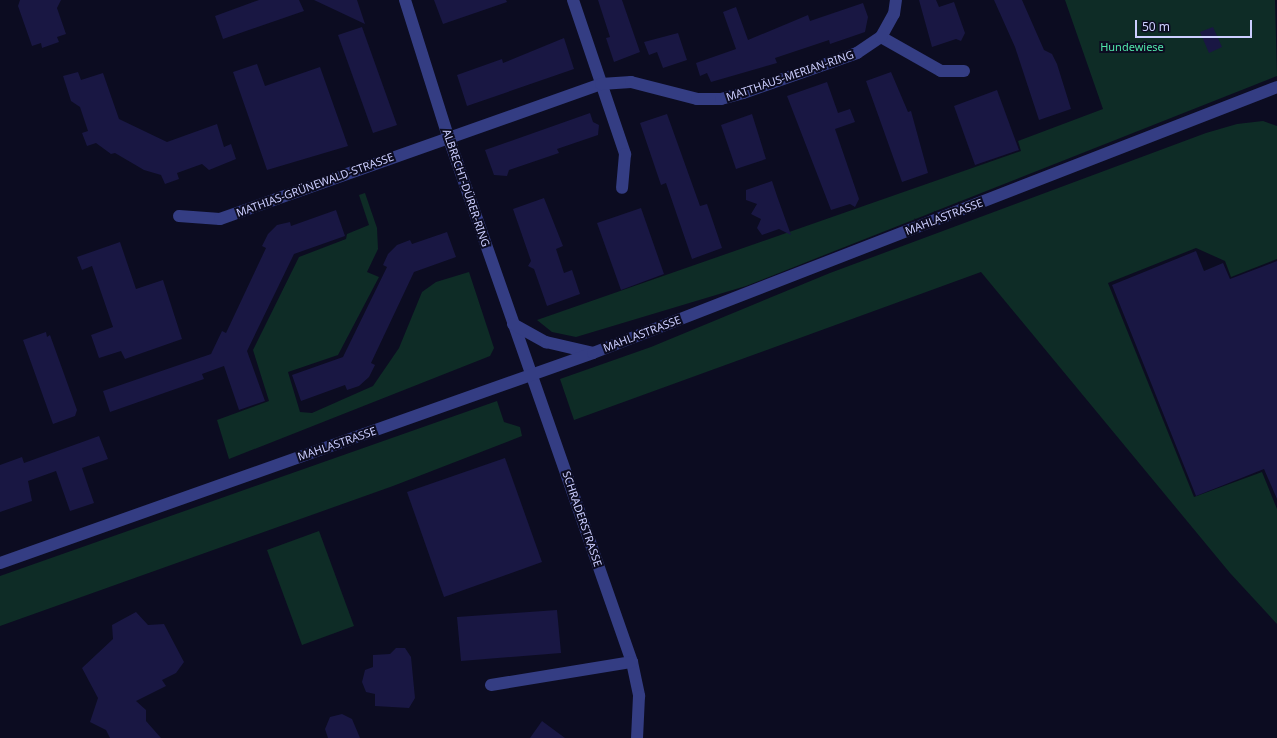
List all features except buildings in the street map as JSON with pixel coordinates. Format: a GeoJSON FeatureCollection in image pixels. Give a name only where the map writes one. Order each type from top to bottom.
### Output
{"type":"FeatureCollection","features":[{"type":"Feature","properties":{"kind":"street","name":"ALBRECHT-DÜRER-RING"},"geometry":{"type":"LineString","coordinates":[[405,0],[448,136],[530,375]]}},
{"type":"Feature","properties":{"kind":"street"},"geometry":{"type":"LineString","coordinates":[[573,0],[625,154],[622,188]]}},
{"type":"Feature","properties":{"kind":"street","name":"MATTHÄUS-MERIAN-RING"},"geometry":{"type":"LineString","coordinates":[[448,136],[601,84],[631,82],[697,98],[721,99],[858,53],[881,37],[894,14],[896,0]]}},
{"type":"Feature","properties":{"kind":"street"},"geometry":{"type":"LineString","coordinates":[[881,37],[941,70],[964,71]]}},
{"type":"Feature","properties":{"kind":"street","name":"MAHLASTRASSE"},"geometry":{"type":"LineString","coordinates":[[0,563],[592,353],[1277,87]]}},
{"type":"Feature","properties":{"kind":"street","name":"MATHIAS-GRÜNEWALD-STRASSE"},"geometry":{"type":"LineString","coordinates":[[179,216],[220,219],[448,136]]}},
{"type":"Feature","properties":{"kind":"street"},"geometry":{"type":"LineString","coordinates":[[513,324],[546,342],[592,353]]}},
{"type":"Feature","properties":{"kind":"street","name":"SCHRADERSTRASSE"},"geometry":{"type":"LineString","coordinates":[[530,375],[632,662],[639,696],[637,738]]}},
{"type":"Feature","properties":{"kind":"street"},"geometry":{"type":"LineString","coordinates":[[491,685],[632,662]]}},
{"type":"Feature","properties":{"kind":"green space","name":"Hundewiese"},"geometry":{"type":"Polygon","coordinates":[[[1065,0],[1275,0],[1277,76],[746,286],[576,337],[552,332],[537,320],[1021,151],[1018,141],[1103,109],[1065,0]]]}},
{"type":"Feature","properties":{"kind":"green space"},"geometry":{"type":"Polygon","coordinates":[[[1263,121],[1277,126],[1277,259],[1231,277],[1225,261],[1196,248],[1108,283],[1194,497],[1262,472],[1277,509],[1277,624],[1230,573],[981,272],[574,420],[560,379],[651,347],[830,273],[1206,133],[1237,124],[1263,121]]]}},
{"type":"Feature","properties":{"kind":"green space"},"geometry":{"type":"Polygon","coordinates":[[[365,193],[377,228],[378,249],[367,272],[379,277],[338,355],[288,372],[300,412],[312,413],[373,386],[399,348],[422,292],[436,282],[469,272],[494,348],[490,356],[229,459],[217,420],[269,401],[253,350],[299,257],[346,239],[347,234],[369,225],[359,195],[365,193]]]}},
{"type":"Feature","properties":{"kind":"green space"},"geometry":{"type":"Polygon","coordinates":[[[497,401],[504,422],[520,427],[522,436],[393,486],[0,626],[0,576],[497,401]]]}},
{"type":"Feature","properties":{"kind":"green space"},"geometry":{"type":"Polygon","coordinates":[[[319,531],[354,626],[302,645],[267,550],[319,531]]]}}]}
